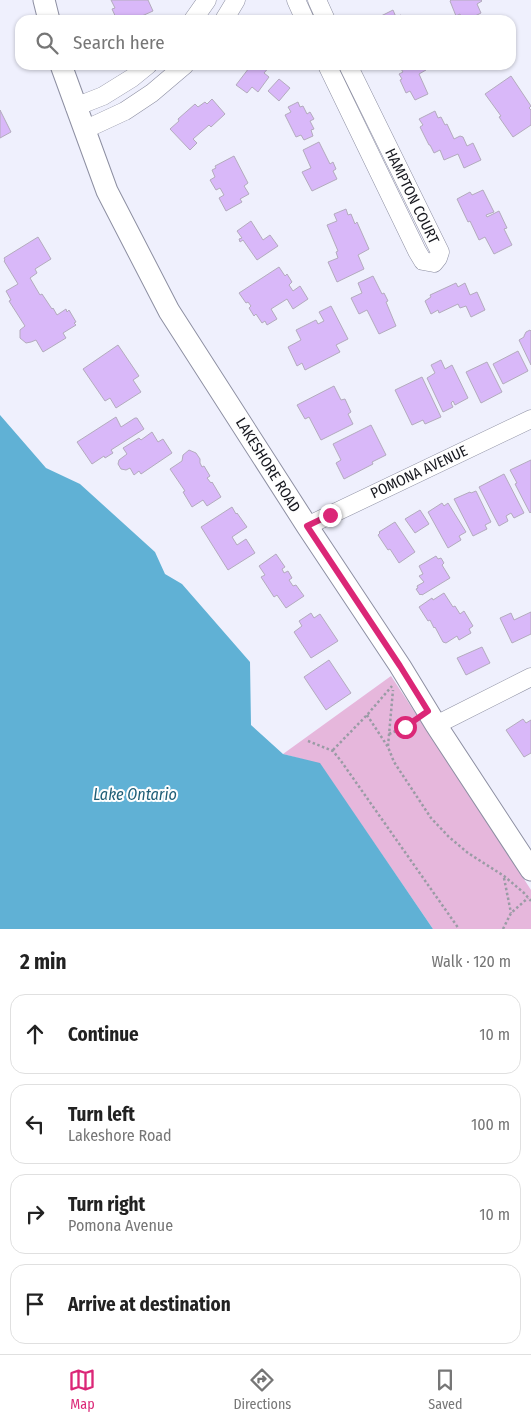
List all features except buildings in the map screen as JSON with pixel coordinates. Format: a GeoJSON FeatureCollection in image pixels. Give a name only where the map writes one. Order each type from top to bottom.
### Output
{"type":"FeatureCollection","features":[{"type":"Feature","properties":{"kind":"main road"},"geometry":{"type":"LineString","coordinates":[[44,0],[48,15]]}},
{"type":"Feature","properties":{"kind":"main road","name":"LAKESHORE ROAD"},"geometry":{"type":"LineString","coordinates":[[63,70],[107,191],[170,311],[307,526],[396,676],[432,718],[531,870]]}},
{"type":"Feature","properties":{"kind":"street"},"geometry":{"type":"LineString","coordinates":[[196,15],[207,0]]}},
{"type":"Feature","properties":{"kind":"street"},"geometry":{"type":"LineString","coordinates":[[227,15],[236,0]]}},
{"type":"Feature","properties":{"kind":"street"},"geometry":{"type":"LineString","coordinates":[[296,0],[304,15]]}},
{"type":"Feature","properties":{"kind":"street"},"geometry":{"type":"LineString","coordinates":[[317,0],[324,15]]}},
{"type":"Feature","properties":{"kind":"street"},"geometry":{"type":"LineString","coordinates":[[76,106],[103,96],[142,70]]}},
{"type":"Feature","properties":{"kind":"street"},"geometry":{"type":"LineString","coordinates":[[84,130],[125,111],[152,93],[178,70]]}},
{"type":"Feature","properties":{"kind":"street","name":"HAMPTON COURT"},"geometry":{"type":"LineString","coordinates":[[330,70],[346,103],[362,116],[440,252],[434,263],[423,261],[362,116],[362,94],[350,70]]}},
{"type":"Feature","properties":{"kind":"street"},"geometry":{"type":"LineString","coordinates":[[346,103],[362,94]]}},
{"type":"Feature","properties":{"kind":"street","name":"POMONA AVENUE"},"geometry":{"type":"LineString","coordinates":[[307,526],[531,419]]}},
{"type":"Feature","properties":{"kind":"street"},"geometry":{"type":"LineString","coordinates":[[432,718],[531,677]]}},
{"type":"Feature","properties":{"kind":"path"},"geometry":{"type":"LineString","coordinates":[[333,751],[367,715],[396,676]]}},
{"type":"Feature","properties":{"kind":"path"},"geometry":{"type":"LineString","coordinates":[[388,747],[396,676]]}},
{"type":"Feature","properties":{"kind":"path"},"geometry":{"type":"LineString","coordinates":[[367,715],[388,747],[394,762],[431,818],[468,853],[504,876],[531,901]]}},
{"type":"Feature","properties":{"kind":"path"},"geometry":{"type":"LineString","coordinates":[[389,734],[432,718]]}},
{"type":"Feature","properties":{"kind":"path"},"geometry":{"type":"LineString","coordinates":[[308,741],[333,751],[459,929]]}},
{"type":"Feature","properties":{"kind":"path"},"geometry":{"type":"LineString","coordinates":[[504,876],[511,913]]}},
{"type":"Feature","properties":{"kind":"path"},"geometry":{"type":"LineString","coordinates":[[503,929],[511,913],[528,898]]}},
{"type":"Feature","properties":{"kind":"shaded area"},"geometry":{"type":"Polygon","coordinates":[[[391,676],[439,749],[507,842],[505,850],[531,890],[531,929],[433,929],[320,764],[283,754],[391,676]]]}},
{"type":"Feature","properties":{"kind":"water","name":"Lake Ontario"},"geometry":{"type":"Polygon","coordinates":[[[0,415],[46,468],[80,484],[155,552],[165,574],[182,584],[250,662],[251,725],[283,754],[320,763],[433,929],[0,929],[0,415]]]}},
{"type":"Feature","properties":{"kind":"route"},"geometry":{"type":"LineString","coordinates":[[330,515],[307,526],[428,711],[405,727]]}}]}
